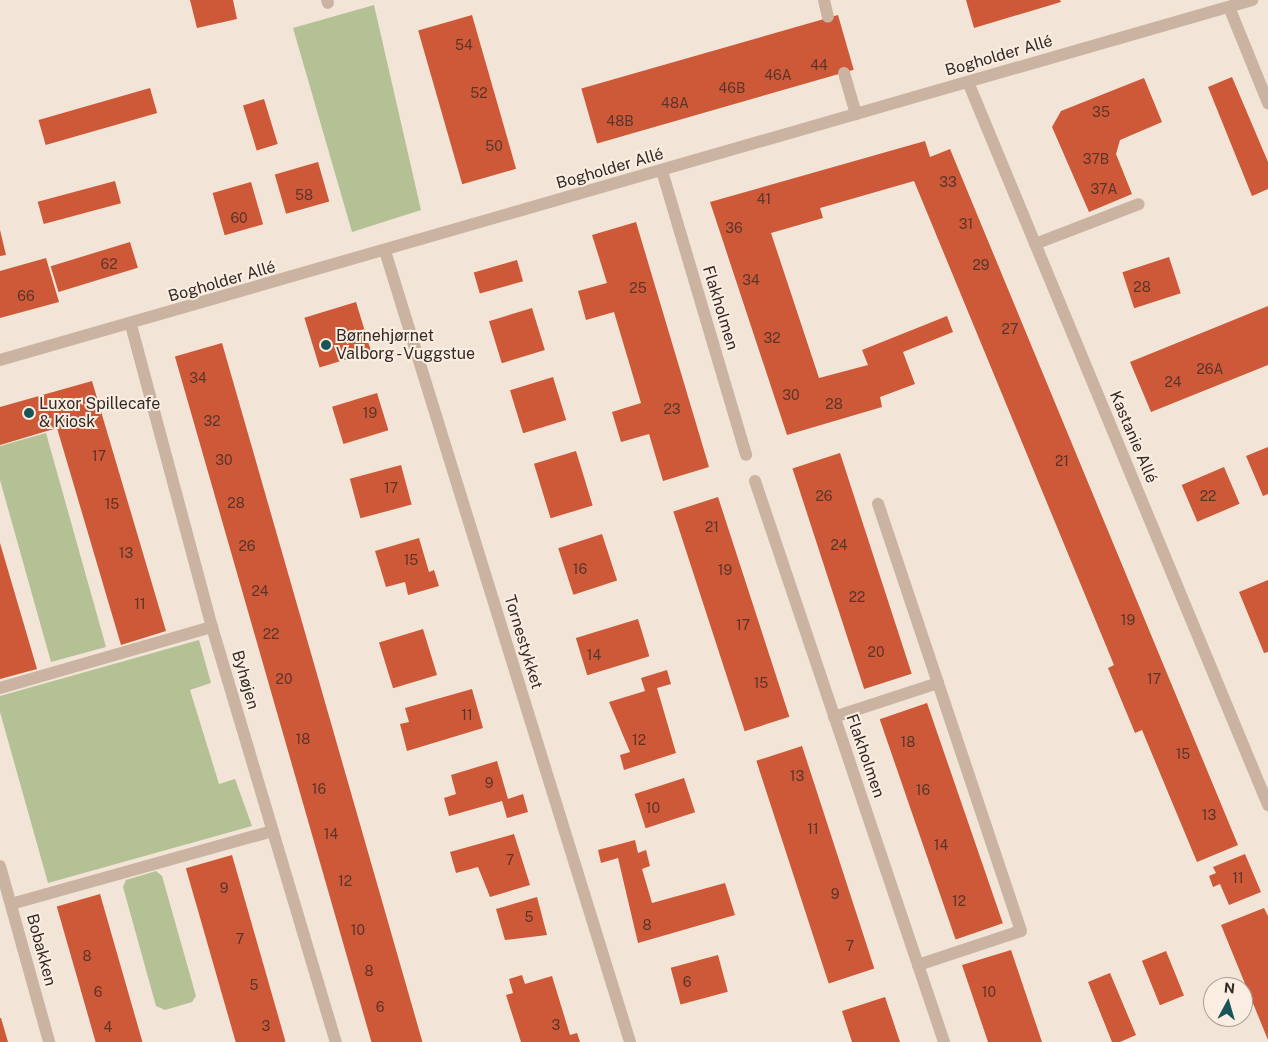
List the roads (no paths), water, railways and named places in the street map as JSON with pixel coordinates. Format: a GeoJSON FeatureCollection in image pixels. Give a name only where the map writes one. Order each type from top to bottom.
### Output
{"type":"FeatureCollection","features":[{"type":"Feature","properties":{"kind":"street"},"geometry":{"type":"LineString","coordinates":[[824,0],[828,17]]}},
{"type":"Feature","properties":{"kind":"street","name":"Bogholder Allé"},"geometry":{"type":"LineString","coordinates":[[0,360],[130,325],[662,171],[968,82],[1228,3],[1252,0]]}},
{"type":"Feature","properties":{"kind":"street"},"geometry":{"type":"LineString","coordinates":[[1228,3],[1268,103]]}},
{"type":"Feature","properties":{"kind":"street"},"geometry":{"type":"LineString","coordinates":[[844,73],[856,114]]}},
{"type":"Feature","properties":{"kind":"street","name":"Kastanie Allé"},"geometry":{"type":"LineString","coordinates":[[968,82],[1268,805]]}},
{"type":"Feature","properties":{"kind":"street","name":"Flakholmen"},"geometry":{"type":"LineString","coordinates":[[662,171],[746,455]]}},
{"type":"Feature","properties":{"kind":"street"},"geometry":{"type":"LineString","coordinates":[[1035,244],[1138,204]]}},
{"type":"Feature","properties":{"kind":"street","name":"Tornestykket"},"geometry":{"type":"LineString","coordinates":[[385,251],[630,1042]]}},
{"type":"Feature","properties":{"kind":"street","name":"Byhøjen"},"geometry":{"type":"LineString","coordinates":[[130,325],[212,627],[336,1042]]}},
{"type":"Feature","properties":{"kind":"street","name":"Flakholmen"},"geometry":{"type":"LineString","coordinates":[[755,481],[944,1042]]}},
{"type":"Feature","properties":{"kind":"street"},"geometry":{"type":"LineString","coordinates":[[878,504],[1021,931],[918,965]]}},
{"type":"Feature","properties":{"kind":"street"},"geometry":{"type":"LineString","coordinates":[[0,688],[212,627]]}},
{"type":"Feature","properties":{"kind":"street"},"geometry":{"type":"LineString","coordinates":[[834,717],[938,683]]}},
{"type":"Feature","properties":{"kind":"street"},"geometry":{"type":"LineString","coordinates":[[12,904],[272,831]]}},
{"type":"Feature","properties":{"kind":"street","name":"Bobakken"},"geometry":{"type":"LineString","coordinates":[[0,866],[49,1042]]}},
{"type":"Feature","properties":{"kind":"place","name":"Børnehjørnet Valborg - Vuggstue"},"geometry":{"type":"Point","coordinates":[326,345]}},
{"type":"Feature","properties":{"kind":"place","name":"Luxor Spillecafe & Kiosk"},"geometry":{"type":"Point","coordinates":[29,413]}}]}
